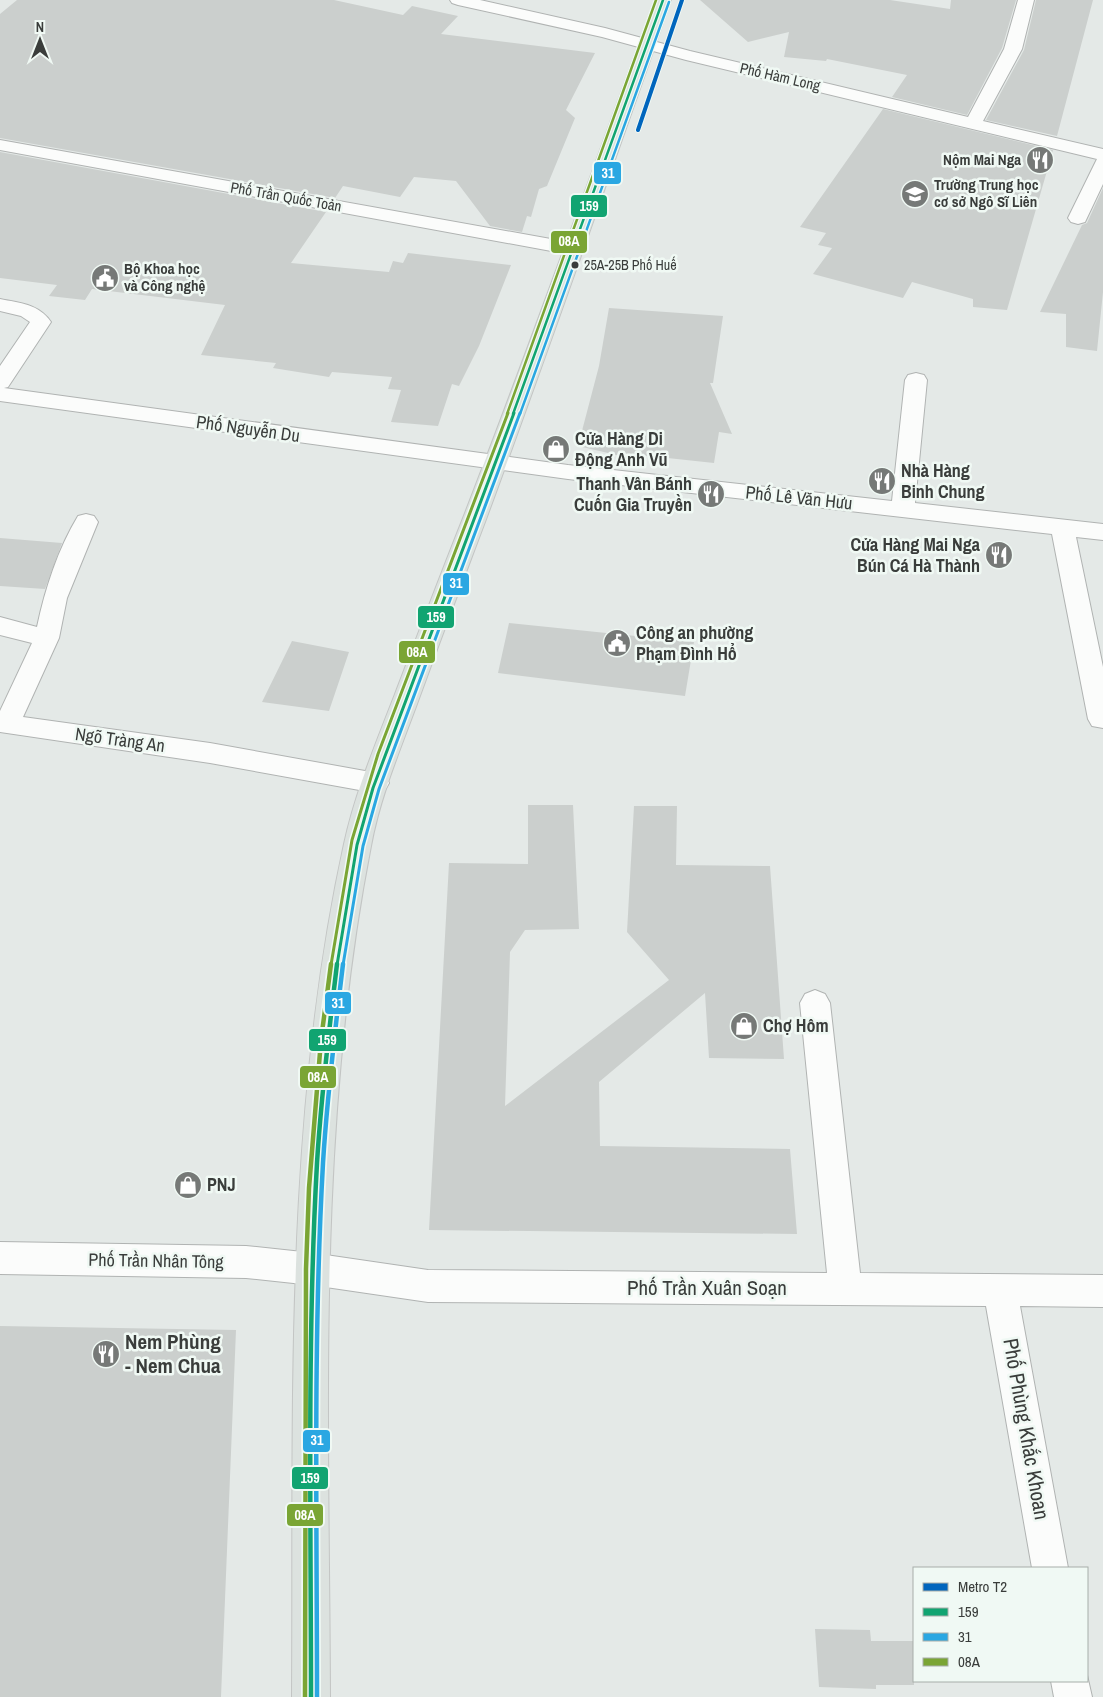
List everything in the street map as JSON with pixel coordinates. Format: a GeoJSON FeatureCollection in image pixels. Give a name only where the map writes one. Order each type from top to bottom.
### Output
{"type":"FeatureCollection","features":[{"type":"Feature","properties":{"kind":"main road"},"geometry":{"type":"LineString","coordinates":[[311,1697],[312,1269],[315,1188],[328,1041],[337,969],[358,841],[384,756],[496,463],[663,0]]}},
{"type":"Feature","properties":{"kind":"street","name":"Phố Hàm Long"},"geometry":{"type":"LineString","coordinates":[[458,0],[605,33],[646,45],[1103,155]]}},
{"type":"Feature","properties":{"kind":"street"},"geometry":{"type":"LineString","coordinates":[[973,123],[980,114],[1013,49],[1026,0]]}},
{"type":"Feature","properties":{"kind":"street","name":"Phố Trần Quốc Toản"},"geometry":{"type":"LineString","coordinates":[[0,145],[573,248]]}},
{"type":"Feature","properties":{"kind":"street"},"geometry":{"type":"LineString","coordinates":[[1078,218],[1103,163]]}},
{"type":"Feature","properties":{"kind":"street"},"geometry":{"type":"LineString","coordinates":[[0,305],[22,309],[38,316],[41,322],[0,382]]}},
{"type":"Feature","properties":{"kind":"street"},"geometry":{"type":"LineString","coordinates":[[0,348],[22,351]]}},
{"type":"Feature","properties":{"kind":"street"},"geometry":{"type":"LineString","coordinates":[[903,509],[916,380]]}},
{"type":"Feature","properties":{"kind":"street","name":"Phố Nguyễn Du"},"geometry":{"type":"LineString","coordinates":[[0,394],[496,463]]}},
{"type":"Feature","properties":{"kind":"street","name":"Phố Lê Văn Hưu"},"geometry":{"type":"LineString","coordinates":[[496,463],[1103,532]]}},
{"type":"Feature","properties":{"kind":"street"},"geometry":{"type":"LineString","coordinates":[[0,626],[47,638],[55,598],[86,522]]}},
{"type":"Feature","properties":{"kind":"street"},"geometry":{"type":"LineString","coordinates":[[1062,527],[1101,719]]}},
{"type":"Feature","properties":{"kind":"street","name":"Ngõ Tràng An"},"geometry":{"type":"LineString","coordinates":[[47,638],[6,724],[210,753],[376,784]]}},
{"type":"Feature","properties":{"kind":"street"},"geometry":{"type":"LineString","coordinates":[[815,1003],[845,1288]]}},
{"type":"Feature","properties":{"kind":"street","name":"Phố Trần Nhân Tông"},"geometry":{"type":"LineString","coordinates":[[0,1258],[246,1262],[312,1269]]}},
{"type":"Feature","properties":{"kind":"street","name":"Phố Trần Xuân Soạn"},"geometry":{"type":"LineString","coordinates":[[312,1269],[428,1286],[1103,1291]]}},
{"type":"Feature","properties":{"kind":"street","name":"Phố Phùng Khắc Khoan"},"geometry":{"type":"LineString","coordinates":[[1000,1289],[1050,1567]]}},
{"type":"Feature","properties":{"kind":"street"},"geometry":{"type":"LineString","coordinates":[[1070,1682],[1073,1697]]}},
{"type":"Feature","properties":{"kind":"building"},"geometry":{"type":"Polygon","coordinates":[[[17,0],[334,0],[403,15],[412,6],[458,16],[441,34],[595,53],[566,110],[575,118],[547,186],[539,189],[531,217],[527,216],[522,232],[490,226],[456,181],[414,177],[400,197],[343,186],[335,198],[0,138],[0,14],[17,0]]]}},
{"type":"Feature","properties":{"kind":"building"},"geometry":{"type":"Polygon","coordinates":[[[700,0],[890,0],[950,9],[951,0],[1016,0],[1002,48],[967,115],[892,97],[907,75],[827,59],[826,61],[784,57],[789,32],[748,42],[700,0]]]}},
{"type":"Feature","properties":{"kind":"building"},"geometry":{"type":"Polygon","coordinates":[[[1036,0],[1093,0],[1057,136],[986,120],[1024,50],[1036,0]]]}},
{"type":"Feature","properties":{"kind":"building","name":"Trường Trung học cơ sở Ngô Sĩ Liên"},"geometry":{"type":"Polygon","coordinates":[[[883,109],[1053,150],[1007,310],[973,307],[973,299],[912,282],[903,298],[813,274],[832,248],[818,245],[826,233],[800,227],[883,109]]]}},
{"type":"Feature","properties":{"kind":"building"},"geometry":{"type":"Polygon","coordinates":[[[0,152],[326,212],[291,263],[389,272],[393,261],[403,263],[408,253],[511,265],[479,346],[459,386],[452,384],[438,426],[391,422],[401,390],[388,389],[392,377],[332,372],[329,377],[273,368],[276,363],[201,355],[225,305],[92,289],[85,300],[49,296],[57,285],[0,278],[0,152]]]}},
{"type":"Feature","properties":{"kind":"building"},"geometry":{"type":"Polygon","coordinates":[[[1103,188],[1103,292],[1097,351],[1066,347],[1066,314],[1040,312],[1082,225],[1087,223],[1103,188]]]}},
{"type":"Feature","properties":{"kind":"building"},"geometry":{"type":"Polygon","coordinates":[[[609,308],[723,316],[713,383],[710,383],[732,434],[719,432],[714,463],[621,453],[621,456],[578,446],[599,366],[609,308]]]}},
{"type":"Feature","properties":{"kind":"building"},"geometry":{"type":"Polygon","coordinates":[[[0,538],[62,543],[45,589],[0,586],[0,538]]]}},
{"type":"Feature","properties":{"kind":"building"},"geometry":{"type":"Polygon","coordinates":[[[509,623],[694,642],[685,696],[498,673],[509,623]]]}},
{"type":"Feature","properties":{"kind":"building"},"geometry":{"type":"Polygon","coordinates":[[[292,641],[349,652],[329,711],[262,702],[292,641]]]}},
{"type":"Feature","properties":{"kind":"building","name":"Chợ Hôm"},"geometry":{"type":"Polygon","coordinates":[[[528,805],[573,805],[579,929],[525,930],[510,952],[505,1106],[669,980],[627,932],[634,806],[677,806],[676,865],[770,866],[784,1059],[709,1058],[705,993],[599,1082],[600,1146],[790,1149],[797,1234],[429,1230],[449,863],[528,864],[528,805]]]}},
{"type":"Feature","properties":{"kind":"building"},"geometry":{"type":"Polygon","coordinates":[[[0,1326],[236,1330],[221,1697],[0,1697],[0,1326]]]}},
{"type":"Feature","properties":{"kind":"building"},"geometry":{"type":"Polygon","coordinates":[[[815,1629],[870,1630],[871,1641],[913,1641],[914,1685],[876,1685],[876,1689],[819,1687],[815,1629]]]}},
{"type":"Feature","properties":{"kind":"metro line","name":"T2"},"geometry":{"type":"LineString","coordinates":[[638,130],[682,0]]}},
{"type":"Feature","properties":{"kind":"transit line","name":"08A"},"geometry":{"type":"LineString","coordinates":[[305,1697],[306,1269],[309,1188],[321,1040],[333,950],[352,840],[378,754],[508,412],[656,0]]}},
{"type":"Feature","properties":{"kind":"transit line","name":"159"},"geometry":{"type":"LineString","coordinates":[[311,1697],[311,1376],[317,1163],[325,1056],[338,950],[357,845],[367,807],[386,750],[524,385],[663,0]]}},
{"type":"Feature","properties":{"kind":"transit line","name":"31"},"geometry":{"type":"LineString","coordinates":[[317,1697],[317,1377],[323,1163],[331,1057],[344,951],[363,846],[386,770],[530,387],[669,2]]}},
{"type":"Feature","properties":{"kind":"place","name":"Nộm Mai Nga"},"geometry":{"type":"Point","coordinates":[1040,160]}},
{"type":"Feature","properties":{"kind":"place","name":"Trường Trung học cơ sở Ngô Sĩ Liên"},"geometry":{"type":"Point","coordinates":[915,194]}},
{"type":"Feature","properties":{"kind":"place","name":"25A-25B Phố Huế"},"geometry":{"type":"Point","coordinates":[575,265]}},
{"type":"Feature","properties":{"kind":"place","name":"Bộ Khoa học và Công nghệ"},"geometry":{"type":"Point","coordinates":[105,278]}},
{"type":"Feature","properties":{"kind":"place","name":"Cửa Hàng Di Động Anh Vũ"},"geometry":{"type":"Point","coordinates":[556,449]}},
{"type":"Feature","properties":{"kind":"place","name":"Nhà Hàng Binh Chung"},"geometry":{"type":"Point","coordinates":[882,481]}},
{"type":"Feature","properties":{"kind":"place","name":"Thanh Vân Bánh Cuốn Gia Truyền"},"geometry":{"type":"Point","coordinates":[711,494]}},
{"type":"Feature","properties":{"kind":"place","name":"Cửa Hàng Mai Nga Bún Cá Hà Thành"},"geometry":{"type":"Point","coordinates":[999,555]}},
{"type":"Feature","properties":{"kind":"place","name":"Công an phường Phạm Đình Hổ"},"geometry":{"type":"Point","coordinates":[617,643]}},
{"type":"Feature","properties":{"kind":"place","name":"Chợ Hôm"},"geometry":{"type":"Point","coordinates":[744,1026]}},
{"type":"Feature","properties":{"kind":"place","name":"PNJ"},"geometry":{"type":"Point","coordinates":[188,1185]}},
{"type":"Feature","properties":{"kind":"place","name":"Nem Phùng - Nem Chua"},"geometry":{"type":"Point","coordinates":[106,1354]}}]}
